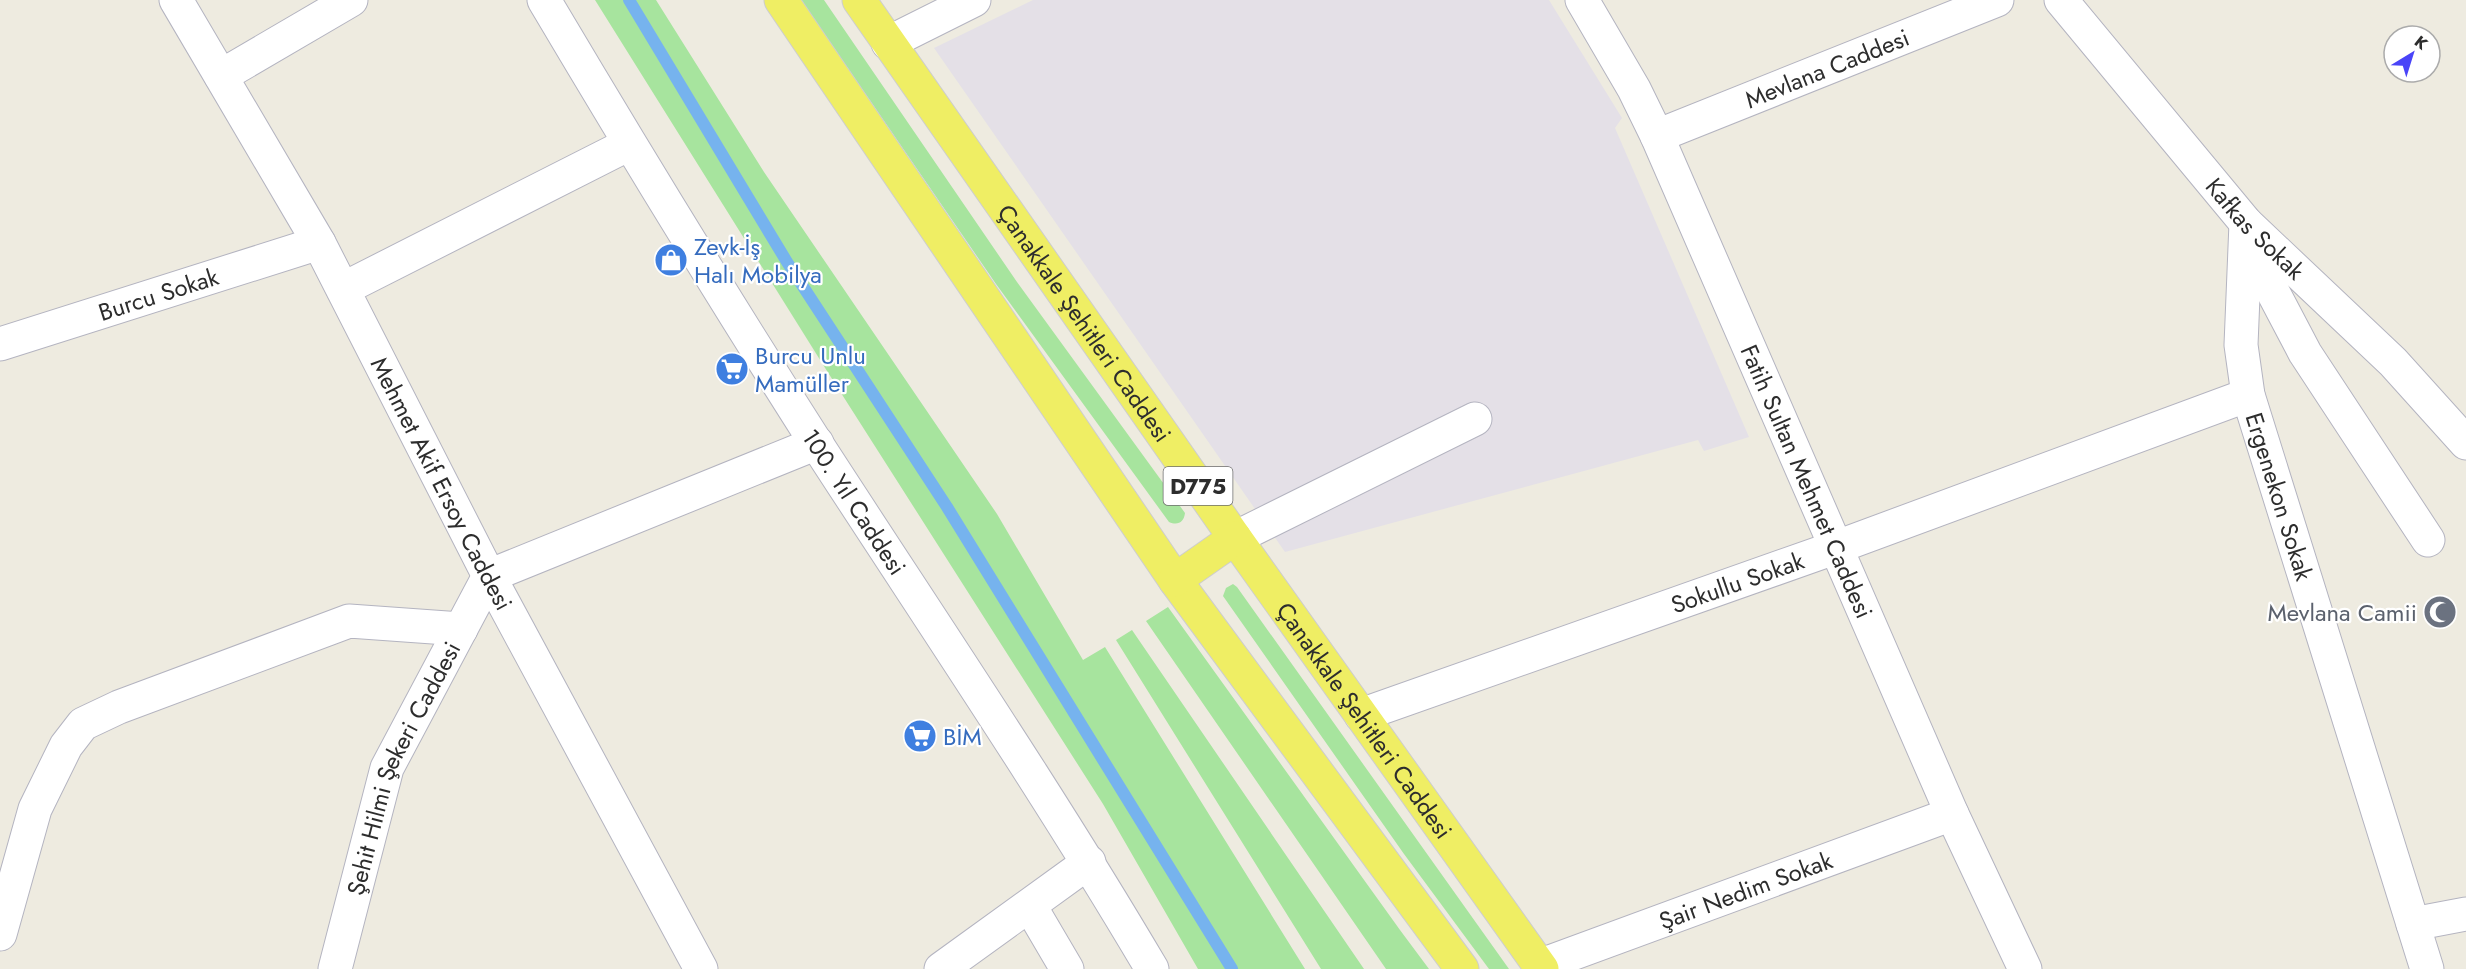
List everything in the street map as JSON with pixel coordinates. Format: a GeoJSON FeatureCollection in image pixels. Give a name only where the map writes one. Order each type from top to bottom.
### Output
{"type":"FeatureCollection","features":[{"type":"Feature","properties":{"kind":"main road","name":"D775"},"geometry":{"type":"LineString","coordinates":[[781,0],[1175,580],[1462,969]]}},
{"type":"Feature","properties":{"kind":"main road","name":"Çanakkale Şehitleri Caddesi"},"geometry":{"type":"LineString","coordinates":[[859,0],[1235,538],[1541,967]]}},
{"type":"Feature","properties":{"kind":"main road"},"geometry":{"type":"LineString","coordinates":[[1175,580],[1235,538]]}},
{"type":"Feature","properties":{"kind":"street","name":"Mehmet Akif Ersoy Caddesi"},"geometry":{"type":"LineString","coordinates":[[176,0],[319,243],[489,576],[701,969]]}},
{"type":"Feature","properties":{"kind":"street"},"geometry":{"type":"LineString","coordinates":[[221,76],[351,0]]}},
{"type":"Feature","properties":{"kind":"street","name":"100. Yıl Caddesi"},"geometry":{"type":"LineString","coordinates":[[544,0],[629,144],[817,443],[1089,862],[1152,969]]}},
{"type":"Feature","properties":{"kind":"street"},"geometry":{"type":"LineString","coordinates":[[888,43],[974,0]]}},
{"type":"Feature","properties":{"kind":"street","name":"Fatih Sultan Mehmet Caddesi"},"geometry":{"type":"LineString","coordinates":[[1582,0],[1634,89],[1657,136],[1952,814],[2025,969]]}},
{"type":"Feature","properties":{"kind":"street","name":"Mevlana Caddesi"},"geometry":{"type":"LineString","coordinates":[[1657,136],[1997,0]]}},
{"type":"Feature","properties":{"kind":"street","name":"Kafkas Sokak"},"geometry":{"type":"LineString","coordinates":[[2061,0],[2246,223],[2392,362],[2466,442]]}},
{"type":"Feature","properties":{"kind":"street"},"geometry":{"type":"LineString","coordinates":[[343,289],[629,144]]}},
{"type":"Feature","properties":{"kind":"street"},"geometry":{"type":"LineString","coordinates":[[2246,223],[2274,294],[2306,353],[2428,540]]}},
{"type":"Feature","properties":{"kind":"street","name":"Ergenekon Sokak"},"geometry":{"type":"LineString","coordinates":[[2246,223],[2241,345],[2248,395],[2427,969]]}},
{"type":"Feature","properties":{"kind":"street","name":"Burcu Sokak"},"geometry":{"type":"LineString","coordinates":[[0,344],[319,243]]}},
{"type":"Feature","properties":{"kind":"street","name":"Sokullu Sokak"},"geometry":{"type":"LineString","coordinates":[[1361,715],[1837,547],[2248,395]]}},
{"type":"Feature","properties":{"kind":"street"},"geometry":{"type":"LineString","coordinates":[[1235,538],[1475,419]]}},
{"type":"Feature","properties":{"kind":"street"},"geometry":{"type":"LineString","coordinates":[[489,576],[817,443]]}},
{"type":"Feature","properties":{"kind":"street","name":"Şehit Hilmi Şekeri Caddesi"},"geometry":{"type":"LineString","coordinates":[[335,969],[387,768],[489,576]]}},
{"type":"Feature","properties":{"kind":"street"},"geometry":{"type":"LineString","coordinates":[[0,934],[34,808],[66,746],[83,724],[119,707],[349,621],[461,629]]}},
{"type":"Feature","properties":{"kind":"street","name":"Şair Nedim Sokak"},"geometry":{"type":"LineString","coordinates":[[1541,967],[1596,958],[1952,814]]}},
{"type":"Feature","properties":{"kind":"street"},"geometry":{"type":"LineString","coordinates":[[941,969],[1089,862]]}},
{"type":"Feature","properties":{"kind":"street"},"geometry":{"type":"LineString","coordinates":[[1030,906],[1068,969]]}},
{"type":"Feature","properties":{"kind":"street"},"geometry":{"type":"LineString","coordinates":[[2413,924],[2466,914]]}},
{"type":"Feature","properties":{"kind":"shaded area"},"geometry":{"type":"Polygon","coordinates":[[[1033,0],[1549,0],[1622,118],[1615,128],[1749,437],[1704,451],[1698,440],[1285,552],[934,48],[1033,0]]]}},
{"type":"Feature","properties":{"kind":"green space"},"geometry":{"type":"Polygon","coordinates":[[[595,0],[656,0],[764,172],[997,514],[1083,660],[1105,647],[1305,969],[1198,969],[1103,804],[827,371],[595,0]]]}},
{"type":"Feature","properties":{"kind":"green space"},"geometry":{"type":"Polygon","coordinates":[[[801,0],[824,0],[1017,282],[1185,513],[1180,522],[1175,524],[1169,522],[996,284],[801,0]]]}},
{"type":"Feature","properties":{"kind":"green space"},"geometry":{"type":"Polygon","coordinates":[[[1233,584],[1509,969],[1489,969],[1404,854],[1223,596],[1226,588],[1233,584]]]}},
{"type":"Feature","properties":{"kind":"green space"},"geometry":{"type":"Polygon","coordinates":[[[1168,607],[1429,969],[1386,969],[1146,621],[1168,607]]]}},
{"type":"Feature","properties":{"kind":"green space"},"geometry":{"type":"Polygon","coordinates":[[[1132,630],[1364,969],[1321,969],[1116,640],[1132,630]]]}},
{"type":"Feature","properties":{"kind":"waterway"},"geometry":{"type":"LineString","coordinates":[[629,0],[787,262],[947,507],[1232,969]]}},
{"type":"Feature","properties":{"kind":"place","name":"Zevk-İş Halı Mobilya"},"geometry":{"type":"Point","coordinates":[671,260]}},
{"type":"Feature","properties":{"kind":"place","name":"Burcu Unlu Mamüller"},"geometry":{"type":"Point","coordinates":[732,369]}},
{"type":"Feature","properties":{"kind":"place","name":"Mevlana Camii"},"geometry":{"type":"Point","coordinates":[2440,612]}},
{"type":"Feature","properties":{"kind":"place","name":"BİM"},"geometry":{"type":"Point","coordinates":[920,736]}}]}
